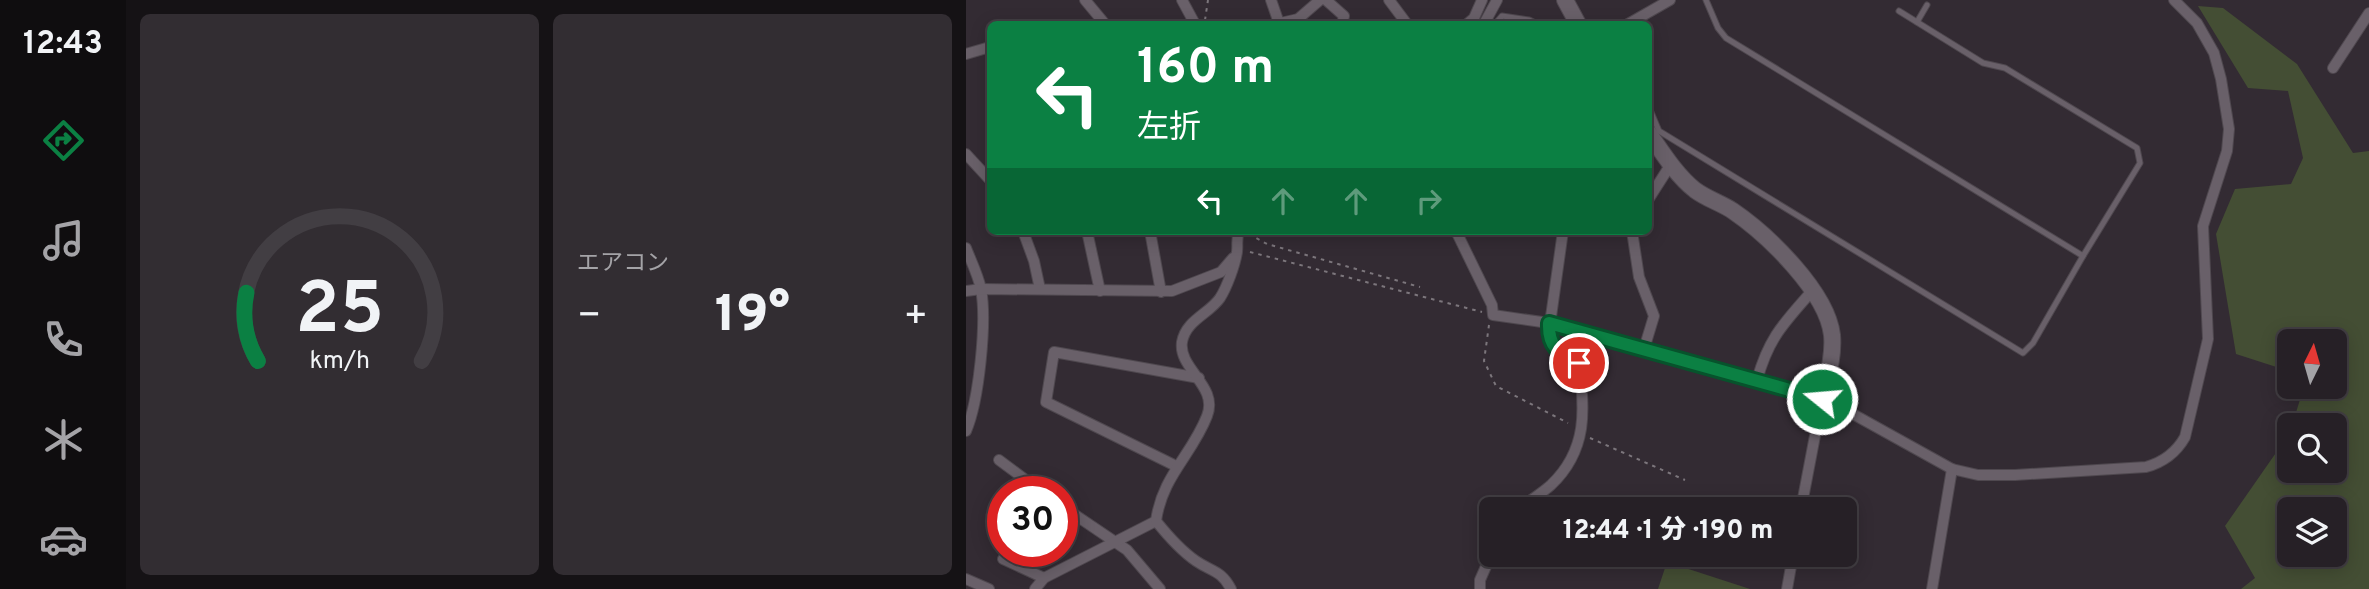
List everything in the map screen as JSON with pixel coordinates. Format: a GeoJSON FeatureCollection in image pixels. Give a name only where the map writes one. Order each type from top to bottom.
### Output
{"type":"FeatureCollection","features":[{"type":"Feature","properties":{"kind":"street"},"geometry":{"type":"LineString","coordinates":[[1084,0],[1102,21]]}},
{"type":"Feature","properties":{"kind":"street"},"geometry":{"type":"LineString","coordinates":[[1182,0],[1193,21]]}},
{"type":"Feature","properties":{"kind":"street"},"geometry":{"type":"LineString","coordinates":[[1271,0],[1277,21]]}},
{"type":"Feature","properties":{"kind":"street"},"geometry":{"type":"LineString","coordinates":[[1289,21],[1297,19],[1320,0]]}},
{"type":"Feature","properties":{"kind":"street"},"geometry":{"type":"LineString","coordinates":[[1326,0],[1344,16],[1343,21]]}},
{"type":"Feature","properties":{"kind":"street"},"geometry":{"type":"LineString","coordinates":[[1389,0],[1405,21]]}},
{"type":"Feature","properties":{"kind":"street"},"geometry":{"type":"LineString","coordinates":[[1470,21],[1482,0]]}},
{"type":"Feature","properties":{"kind":"street"},"geometry":{"type":"LineString","coordinates":[[1491,21],[1497,0]]}},
{"type":"Feature","properties":{"kind":"street"},"geometry":{"type":"LineString","coordinates":[[1565,0],[1576,21]]}},
{"type":"Feature","properties":{"kind":"street"},"geometry":{"type":"LineString","coordinates":[[1633,21],[1670,0]]}},
{"type":"Feature","properties":{"kind":"street"},"geometry":{"type":"LineString","coordinates":[[1457,235],[1492,306],[1493,315],[1549,323],[1822,399],[1952,469],[1978,474],[2015,475],[2146,467],[2160,463],[2178,450],[2186,437],[2207,339],[2203,226],[2227,151],[2229,129],[2214,53],[2197,23],[2174,0]]}},
{"type":"Feature","properties":{"kind":"street"},"geometry":{"type":"LineString","coordinates":[[2333,68],[2369,13]]}},
{"type":"Feature","properties":{"kind":"street"},"geometry":{"type":"LineString","coordinates":[[966,54],[987,48]]}},
{"type":"Feature","properties":{"kind":"street"},"geometry":{"type":"LineString","coordinates":[[1652,138],[1695,190],[1732,210],[1773,244],[1812,291],[1832,334],[1832,360],[1803,497]]}},
{"type":"Feature","properties":{"kind":"street"},"geometry":{"type":"LineString","coordinates":[[966,154],[987,172]]}},
{"type":"Feature","properties":{"kind":"street"},"geometry":{"type":"LineString","coordinates":[[1652,194],[1671,164]]}},
{"type":"Feature","properties":{"kind":"street"},"geometry":{"type":"LineString","coordinates":[[1024,235],[1040,289]]}},
{"type":"Feature","properties":{"kind":"street"},"geometry":{"type":"LineString","coordinates":[[1088,235],[1100,292]]}},
{"type":"Feature","properties":{"kind":"street"},"geometry":{"type":"LineString","coordinates":[[1151,235],[1161,292]]}},
{"type":"Feature","properties":{"kind":"street"},"geometry":{"type":"LineString","coordinates":[[1156,521],[1162,492],[1209,409],[1205,389],[1188,365],[1181,345],[1185,332],[1219,299],[1237,253],[1239,235]]}},
{"type":"Feature","properties":{"kind":"street"},"geometry":{"type":"LineString","coordinates":[[1562,235],[1548,338],[1554,350],[1598,371]]}},
{"type":"Feature","properties":{"kind":"street"},"geometry":{"type":"LineString","coordinates":[[1633,235],[1639,277],[1654,316],[1644,349]]}},
{"type":"Feature","properties":{"kind":"street"},"geometry":{"type":"LineString","coordinates":[[966,248],[981,289],[983,318],[966,431]]}},
{"type":"Feature","properties":{"kind":"street"},"geometry":{"type":"LineString","coordinates":[[966,291],[1172,291],[1221,272],[1237,253]]}},
{"type":"Feature","properties":{"kind":"street"},"geometry":{"type":"LineString","coordinates":[[1757,380],[1765,350],[1776,332],[1812,291]]}},
{"type":"Feature","properties":{"kind":"street"},"geometry":{"type":"LineString","coordinates":[[1176,466],[1046,402],[1054,352],[1199,378]]}},
{"type":"Feature","properties":{"kind":"street"},"geometry":{"type":"LineString","coordinates":[[1536,497],[1552,485],[1576,450],[1584,408],[1579,363]]}},
{"type":"Feature","properties":{"kind":"street"},"geometry":{"type":"LineString","coordinates":[[999,460],[1020,476]]}},
{"type":"Feature","properties":{"kind":"street"},"geometry":{"type":"LineString","coordinates":[[1932,589],[1952,469]]}},
{"type":"Feature","properties":{"kind":"street"},"geometry":{"type":"LineString","coordinates":[[1078,518],[1127,550],[1160,589]]}},
{"type":"Feature","properties":{"kind":"street"},"geometry":{"type":"LineString","coordinates":[[1035,589],[1044,578],[1156,521]]}},
{"type":"Feature","properties":{"kind":"street"},"geometry":{"type":"LineString","coordinates":[[1156,521],[1176,545],[1199,563],[1214,569],[1226,579],[1231,589]]}},
{"type":"Feature","properties":{"kind":"street"},"geometry":{"type":"LineString","coordinates":[[1020,567],[1044,578]]}},
{"type":"Feature","properties":{"kind":"street"},"geometry":{"type":"LineString","coordinates":[[1480,589],[1480,580],[1486,567]]}},
{"type":"Feature","properties":{"kind":"street"},"geometry":{"type":"LineString","coordinates":[[1787,589],[1791,567]]}},
{"type":"Feature","properties":{"kind":"street"},"geometry":{"type":"LineString","coordinates":[[966,579],[989,589]]}},
{"type":"Feature","properties":{"kind":"lane"},"geometry":{"type":"LineString","coordinates":[[1706,0],[1718,28],[1726,38],[2084,256]]}},
{"type":"Feature","properties":{"kind":"lane"},"geometry":{"type":"LineString","coordinates":[[1917,22],[1927,5]]}},
{"type":"Feature","properties":{"kind":"lane"},"geometry":{"type":"LineString","coordinates":[[1652,114],[1659,131],[2023,353],[2033,342],[2140,163],[2137,148],[2005,68],[1983,63],[1899,11]]}},
{"type":"Feature","properties":{"kind":"lane"},"geometry":{"type":"LineString","coordinates":[[1493,21],[1502,16],[1532,21]]}},
{"type":"Feature","properties":{"kind":"path"},"geometry":{"type":"LineString","coordinates":[[1205,21],[1208,0]]}},
{"type":"Feature","properties":{"kind":"path"},"geometry":{"type":"LineString","coordinates":[[1248,235],[1267,244],[1420,286]]}},
{"type":"Feature","properties":{"kind":"path"},"geometry":{"type":"LineString","coordinates":[[1237,253],[1245,251],[1481,312]]}},
{"type":"Feature","properties":{"kind":"path"},"geometry":{"type":"LineString","coordinates":[[1493,315],[1489,322],[1484,361],[1496,386],[1581,430],[1595,442],[1685,480]]}},
{"type":"Feature","properties":{"kind":"green space"},"geometry":{"type":"Polygon","coordinates":[[[2198,6],[2223,8],[2297,64],[2353,153],[2369,151],[2369,589],[2241,589],[2255,578],[2225,526],[2277,451],[2277,483],[2347,483],[2347,413],[2296,413],[2300,399],[2347,399],[2347,329],[2277,329],[2277,367],[2236,354],[2216,234],[2235,189],[2291,184],[2303,158],[2288,91],[2248,88],[2198,6]]]}},
{"type":"Feature","properties":{"kind":"green space"},"geometry":{"type":"Polygon","coordinates":[[[1665,567],[1682,567],[1750,589],[1658,589],[1665,567]]]}},
{"type":"Feature","properties":{"kind":"route"},"geometry":{"type":"LineString","coordinates":[[1579,363],[1554,350],[1548,338],[1549,323],[1822,399]]}}]}
